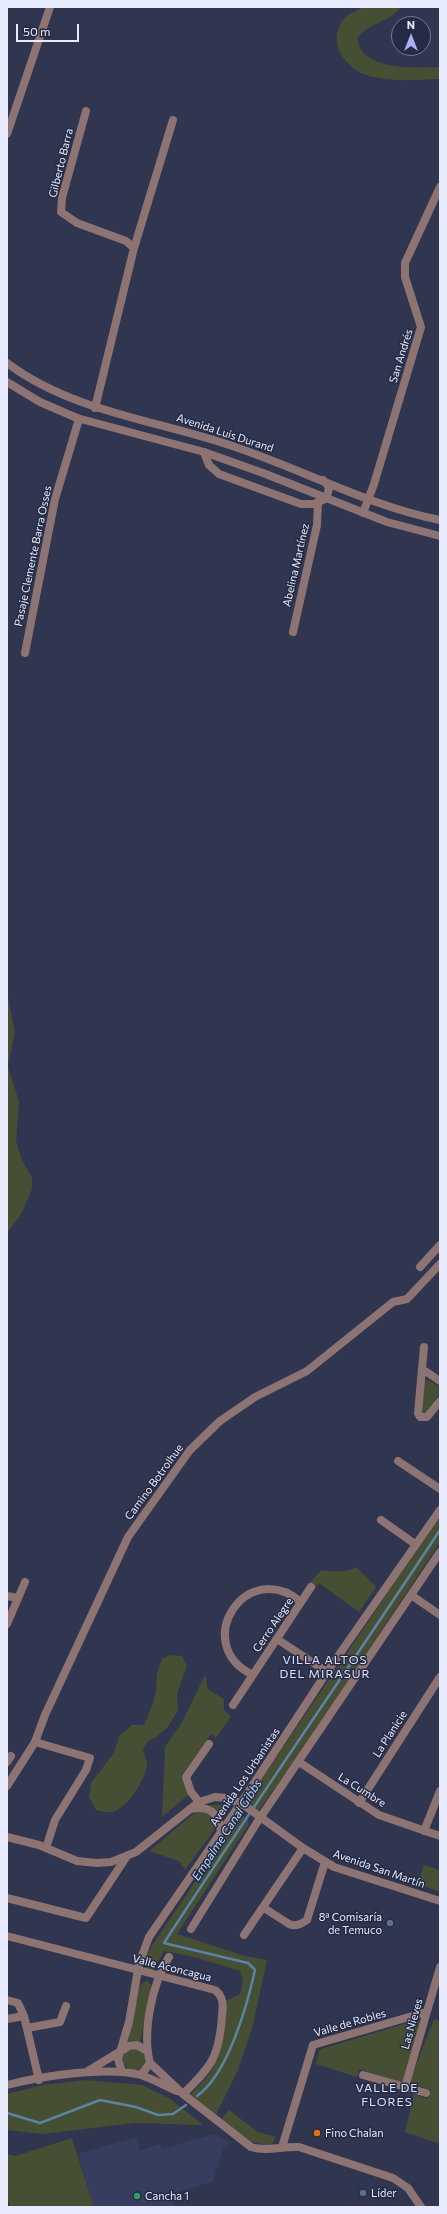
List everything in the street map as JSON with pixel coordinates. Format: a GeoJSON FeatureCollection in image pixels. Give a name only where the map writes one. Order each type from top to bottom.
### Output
{"type":"FeatureCollection","features":[{"type":"Feature","properties":{"kind":"street"},"geometry":{"type":"LineString","coordinates":[[7,134],[50,7]]}},
{"type":"Feature","properties":{"kind":"street","name":"Gilberto Barra"},"geometry":{"type":"LineString","coordinates":[[86,110],[62,198],[61,212],[77,222],[126,241],[134,248]]}},
{"type":"Feature","properties":{"kind":"street"},"geometry":{"type":"LineString","coordinates":[[95,408],[134,248],[173,120]]}},
{"type":"Feature","properties":{"kind":"street","name":"San Andrés"},"geometry":{"type":"LineString","coordinates":[[363,513],[369,499],[421,327],[405,277],[405,263],[440,187]]}},
{"type":"Feature","properties":{"kind":"street","name":"Avenida Luis Durand"},"geometry":{"type":"LineString","coordinates":[[7,363],[47,389],[95,408],[224,443],[321,479],[369,499],[413,514],[440,520]]}},
{"type":"Feature","properties":{"kind":"street"},"geometry":{"type":"LineString","coordinates":[[7,382],[40,402],[80,419],[204,452],[363,513],[408,528],[440,536]]}},
{"type":"Feature","properties":{"kind":"street","name":"Pasaje Clemente Barra Osses"},"geometry":{"type":"LineString","coordinates":[[25,653],[55,499],[80,419]]}},
{"type":"Feature","properties":{"kind":"street"},"geometry":{"type":"LineString","coordinates":[[204,452],[211,445],[224,443]]}},
{"type":"Feature","properties":{"kind":"street"},"geometry":{"type":"LineString","coordinates":[[204,452],[209,465],[219,474],[295,503],[307,505],[318,503],[327,498]]}},
{"type":"Feature","properties":{"kind":"street"},"geometry":{"type":"LineString","coordinates":[[321,479],[329,487],[327,498]]}},
{"type":"Feature","properties":{"kind":"street","name":"Abelina Martínez"},"geometry":{"type":"LineString","coordinates":[[293,632],[317,525],[318,503]]}},
{"type":"Feature","properties":{"kind":"street"},"geometry":{"type":"LineString","coordinates":[[420,1267],[440,1246]]}},
{"type":"Feature","properties":{"kind":"street","name":"Camino Botrolhue"},"geometry":{"type":"LineString","coordinates":[[7,1786],[35,1742],[45,1714],[116,1558],[128,1537],[190,1450],[220,1421],[255,1397],[307,1371],[393,1302],[407,1299],[440,1264]]}},
{"type":"Feature","properties":{"kind":"street"},"geometry":{"type":"LineString","coordinates":[[424,1347],[418,1413],[420,1417],[427,1417],[440,1400]]}},
{"type":"Feature","properties":{"kind":"street"},"geometry":{"type":"LineString","coordinates":[[422,1369],[440,1381]]}},
{"type":"Feature","properties":{"kind":"street"},"geometry":{"type":"LineString","coordinates":[[398,1461],[440,1489]]}},
{"type":"Feature","properties":{"kind":"street","name":"Avenida Los Urbanistas"},"geometry":{"type":"LineString","coordinates":[[122,2072],[118,2063],[130,2022],[138,1971],[143,1951],[154,1928],[222,1832],[244,1805],[327,1672],[440,1510]]}},
{"type":"Feature","properties":{"kind":"street"},"geometry":{"type":"LineString","coordinates":[[381,1520],[415,1544]]}},
{"type":"Feature","properties":{"kind":"street"},"geometry":{"type":"LineString","coordinates":[[191,1928],[259,1816],[299,1762],[440,1552]]}},
{"type":"Feature","properties":{"kind":"street"},"geometry":{"type":"LineString","coordinates":[[7,1624],[25,1582]]}},
{"type":"Feature","properties":{"kind":"street","name":"Cerro Alegre"},"geometry":{"type":"LineString","coordinates":[[234,1705],[252,1675],[311,1587]]}},
{"type":"Feature","properties":{"kind":"street"},"geometry":{"type":"LineString","coordinates":[[252,1675],[235,1663],[226,1644],[225,1630],[231,1610],[247,1595],[268,1589],[289,1594],[301,1602]]}},
{"type":"Feature","properties":{"kind":"street"},"geometry":{"type":"LineString","coordinates":[[411,1595],[440,1615]]}},
{"type":"Feature","properties":{"kind":"street"},"geometry":{"type":"LineString","coordinates":[[7,1596],[18,1598]]}},
{"type":"Feature","properties":{"kind":"street"},"geometry":{"type":"LineString","coordinates":[[277,1639],[327,1672]]}},
{"type":"Feature","properties":{"kind":"street","name":"La Planicie"},"geometry":{"type":"LineString","coordinates":[[359,1803],[440,1678]]}},
{"type":"Feature","properties":{"kind":"street"},"geometry":{"type":"LineString","coordinates":[[35,1742],[90,1758],[86,1770],[55,1820],[46,1848]]}},
{"type":"Feature","properties":{"kind":"street"},"geometry":{"type":"LineString","coordinates":[[199,1802],[191,1792],[186,1778],[208,1744]]}},
{"type":"Feature","properties":{"kind":"street","name":"La Cumbre"},"geometry":{"type":"LineString","coordinates":[[299,1762],[379,1815],[440,1836]]}},
{"type":"Feature","properties":{"kind":"street"},"geometry":{"type":"LineString","coordinates":[[424,1831],[440,1791]]}},
{"type":"Feature","properties":{"kind":"street","name":"Avenida San Martín"},"geometry":{"type":"LineString","coordinates":[[7,1836],[46,1848],[65,1857],[86,1863],[111,1862],[136,1852],[199,1802],[220,1797],[244,1805],[303,1848],[338,1869],[440,1901]]}},
{"type":"Feature","properties":{"kind":"street"},"geometry":{"type":"LineString","coordinates":[[189,1809],[205,1808],[214,1811],[219,1818],[222,1832]]}},
{"type":"Feature","properties":{"kind":"street"},"geometry":{"type":"LineString","coordinates":[[244,1935],[264,1908],[303,1848]]}},
{"type":"Feature","properties":{"kind":"street"},"geometry":{"type":"LineString","coordinates":[[7,1898],[86,1918],[127,1856]]}},
{"type":"Feature","properties":{"kind":"street"},"geometry":{"type":"LineString","coordinates":[[264,1908],[294,1926],[307,1920],[325,1862]]}},
{"type":"Feature","properties":{"kind":"street","name":"Valle Aconcagua"},"geometry":{"type":"LineString","coordinates":[[7,1936],[215,1990],[222,1999],[220,2037],[217,2052],[197,2080],[183,2094]]}},
{"type":"Feature","properties":{"kind":"street"},"geometry":{"type":"LineString","coordinates":[[169,1957],[157,1976],[148,2025],[146,2051],[150,2063],[183,2094],[251,2147],[262,2150],[282,2147],[307,2149],[393,2178],[408,2188],[421,2207]]}},
{"type":"Feature","properties":{"kind":"street","name":"Las Nieves"},"geometry":{"type":"LineString","coordinates":[[404,2087],[440,1967]]}},
{"type":"Feature","properties":{"kind":"street"},"geometry":{"type":"LineString","coordinates":[[7,2000],[18,2003],[24,2016],[39,2080]]}},
{"type":"Feature","properties":{"kind":"street"},"geometry":{"type":"LineString","coordinates":[[27,2028],[60,2022],[66,2006]]}},
{"type":"Feature","properties":{"kind":"street","name":"Valle de Robles"},"geometry":{"type":"LineString","coordinates":[[282,2147],[312,2045],[426,2012]]}},
{"type":"Feature","properties":{"kind":"street"},"geometry":{"type":"LineString","coordinates":[[7,2019],[24,2016]]}},
{"type":"Feature","properties":{"kind":"street"},"geometry":{"type":"LineString","coordinates":[[88,2072],[120,2053],[126,2047],[133,2045],[140,2046],[146,2051]]}},
{"type":"Feature","properties":{"kind":"street"},"geometry":{"type":"LineString","coordinates":[[141,2075],[150,2063]]}},
{"type":"Feature","properties":{"kind":"street"},"geometry":{"type":"LineString","coordinates":[[7,2085],[88,2072],[122,2072],[141,2075],[183,2094]]}},
{"type":"Feature","properties":{"kind":"street"},"geometry":{"type":"LineString","coordinates":[[363,2074],[426,2093]]}},
{"type":"Feature","properties":{"kind":"shaded area"},"geometry":{"type":"Polygon","coordinates":[[[214,2134],[231,2142],[223,2149],[213,2181],[171,2194],[175,2207],[94,2207],[78,2154],[136,2137],[140,2150],[160,2144],[162,2149],[214,2134]]]}},
{"type":"Feature","properties":{"kind":"green space"},"geometry":{"type":"Polygon","coordinates":[[[363,7],[401,7],[391,16],[372,26],[361,34],[357,39],[361,49],[369,57],[379,62],[391,65],[417,68],[440,67],[440,79],[404,80],[378,78],[361,73],[353,68],[341,54],[337,37],[338,28],[343,20],[350,14],[363,7]]]}},
{"type":"Feature","properties":{"kind":"green space"},"geometry":{"type":"Polygon","coordinates":[[[7,992],[15,1032],[8,1066],[19,1102],[16,1141],[22,1160],[32,1178],[32,1189],[22,1213],[7,1233],[7,992]]]}},
{"type":"Feature","properties":{"kind":"green space"},"geometry":{"type":"Polygon","coordinates":[[[428,1380],[440,1387],[440,1393],[422,1417],[422,1381],[428,1380]]]}},
{"type":"Feature","properties":{"kind":"green space"},"geometry":{"type":"Polygon","coordinates":[[[440,1515],[440,1542],[299,1755],[258,1811],[247,1804],[248,1799],[440,1515]]]}},
{"type":"Feature","properties":{"kind":"green space"},"geometry":{"type":"Polygon","coordinates":[[[356,1567],[376,1587],[359,1612],[319,1583],[314,1590],[308,1585],[321,1570],[334,1572],[344,1571],[356,1567]]]}},
{"type":"Feature","properties":{"kind":"green space"},"geometry":{"type":"Polygon","coordinates":[[[171,1655],[182,1656],[187,1666],[177,1694],[178,1710],[168,1727],[156,1737],[148,1741],[143,1750],[147,1763],[146,1771],[135,1793],[123,1806],[117,1810],[106,1812],[96,1810],[89,1797],[91,1783],[113,1754],[120,1735],[132,1725],[144,1725],[152,1707],[159,1667],[163,1658],[171,1655]]]}},
{"type":"Feature","properties":{"kind":"green space"},"geometry":{"type":"Polygon","coordinates":[[[205,1675],[208,1689],[224,1699],[224,1709],[231,1717],[216,1738],[211,1734],[182,1775],[188,1795],[162,1817],[165,1747],[182,1722],[205,1675]]]}},
{"type":"Feature","properties":{"kind":"green space"},"geometry":{"type":"Polygon","coordinates":[[[220,1805],[230,1808],[221,1818],[219,1812],[210,1806],[220,1805]]]}},
{"type":"Feature","properties":{"kind":"green space"},"geometry":{"type":"Polygon","coordinates":[[[197,1811],[207,1811],[216,1823],[216,1827],[185,1870],[179,1861],[149,1851],[197,1811]]]}},
{"type":"Feature","properties":{"kind":"green space"},"geometry":{"type":"Polygon","coordinates":[[[243,1816],[248,1820],[249,1824],[177,1934],[245,1956],[267,1960],[252,2029],[237,2072],[216,2115],[190,2095],[210,2073],[216,2063],[220,2052],[224,2030],[226,2001],[240,1994],[243,1981],[240,1971],[194,1957],[164,1951],[154,1969],[150,1973],[145,1970],[145,1967],[146,1958],[151,1947],[239,1817],[243,1816]]]}},
{"type":"Feature","properties":{"kind":"green space"},"geometry":{"type":"Polygon","coordinates":[[[424,1865],[440,1870],[440,1892],[417,1884],[424,1865]]]}},
{"type":"Feature","properties":{"kind":"green space"},"geometry":{"type":"Polygon","coordinates":[[[147,1980],[151,1985],[140,2044],[127,2044],[140,1985],[147,1980]]]}},
{"type":"Feature","properties":{"kind":"green space"},"geometry":{"type":"Polygon","coordinates":[[[434,2019],[440,2021],[440,2144],[405,2132],[414,2094],[428,2099],[431,2090],[412,2084],[410,2080],[434,2019]]]}},
{"type":"Feature","properties":{"kind":"green space"},"geometry":{"type":"Polygon","coordinates":[[[417,2020],[420,2023],[403,2081],[399,2082],[359,2069],[357,2077],[316,2064],[319,2051],[324,2048],[417,2020]]]}},
{"type":"Feature","properties":{"kind":"green space"},"geometry":{"type":"Polygon","coordinates":[[[134,2048],[142,2051],[145,2059],[142,2067],[134,2070],[126,2067],[123,2059],[126,2051],[134,2048]]]}},
{"type":"Feature","properties":{"kind":"green space"},"geometry":{"type":"Polygon","coordinates":[[[85,2080],[142,2085],[169,2098],[203,2125],[135,2123],[42,2134],[7,2130],[7,2094],[43,2085],[85,2080]]]}},
{"type":"Feature","properties":{"kind":"green space"},"geometry":{"type":"Polygon","coordinates":[[[229,2110],[258,2132],[276,2137],[273,2143],[258,2143],[245,2138],[221,2119],[229,2110]]]}},
{"type":"Feature","properties":{"kind":"green space"},"geometry":{"type":"Polygon","coordinates":[[[72,2138],[94,2207],[10,2207],[7,2197],[7,2154],[15,2156],[72,2138]]]}},
{"type":"Feature","properties":{"kind":"waterway","name":"Empalme Canal Gibbs"},"geometry":{"type":"LineString","coordinates":[[197,2096],[208,2086],[227,2056],[235,2038],[247,2002],[255,1970],[248,1963],[164,1943],[232,1839],[440,1530]]}},
{"type":"Feature","properties":{"kind":"waterway","name":"Empalme Canal Gibbs"},"geometry":{"type":"LineString","coordinates":[[7,2113],[40,2123],[100,2100],[136,2107],[158,2115],[173,2114],[186,2105]]}},
{"type":"Feature","properties":{"kind":"place","name":"8ª Comisaría de Temuco"},"geometry":{"type":"Point","coordinates":[390,1923]}},
{"type":"Feature","properties":{"kind":"place","name":"Fino Chalan"},"geometry":{"type":"Point","coordinates":[317,2133]}},
{"type":"Feature","properties":{"kind":"place","name":"Líder"},"geometry":{"type":"Point","coordinates":[363,2193]}},
{"type":"Feature","properties":{"kind":"place","name":"Cancha 1"},"geometry":{"type":"Point","coordinates":[137,2196]}},
{"type":"Feature","properties":{"kind":"district","name":"VILLA ALTOS DEL MIRASUR"},"geometry":{"type":"Point","coordinates":[325,1667]}},
{"type":"Feature","properties":{"kind":"district","name":"VALLE DE FLORES"},"geometry":{"type":"Point","coordinates":[387,2095]}}]}
